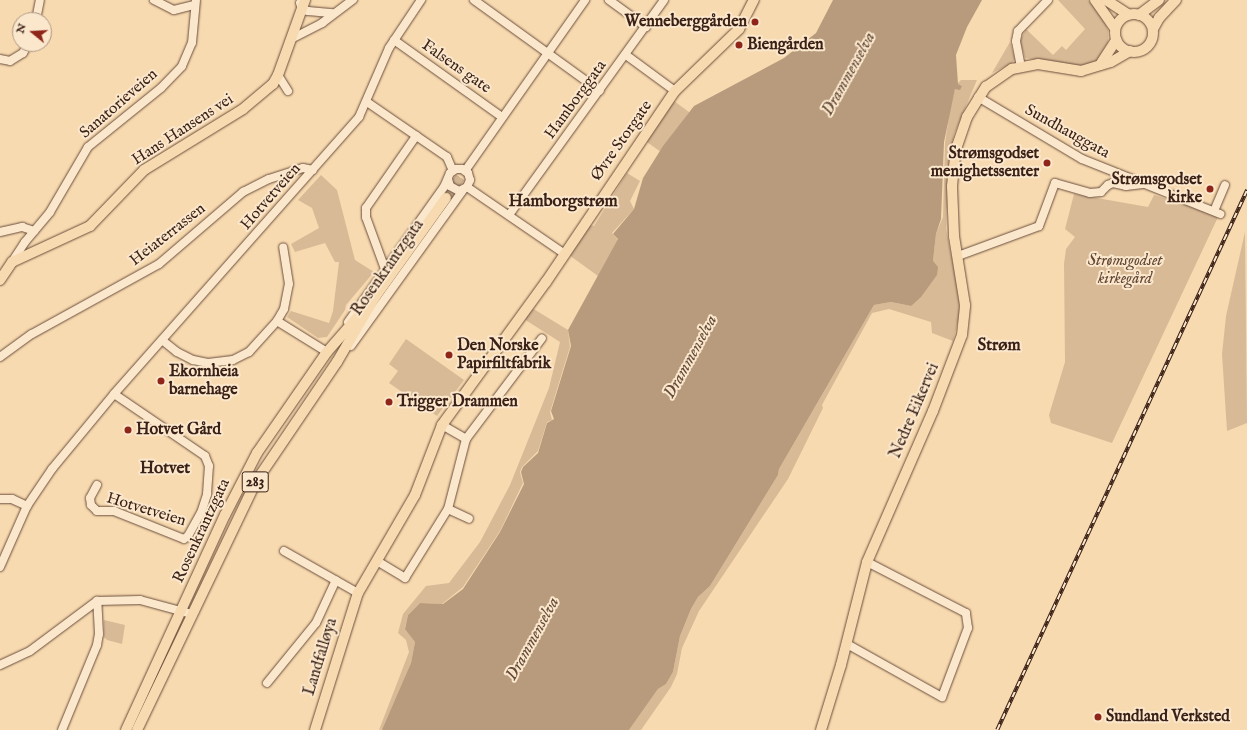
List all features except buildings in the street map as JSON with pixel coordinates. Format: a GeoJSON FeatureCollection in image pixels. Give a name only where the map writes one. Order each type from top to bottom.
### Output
{"type":"FeatureCollection","features":[{"type":"Feature","properties":{"kind":"main road","name":"Øvre Storgate"},"geometry":{"type":"LineString","coordinates":[[358,593],[415,495],[442,425],[565,254],[675,91],[739,29],[754,0]]}},
{"type":"Feature","properties":{"kind":"main road"},"geometry":{"type":"LineString","coordinates":[[1095,0],[1115,29],[1116,40],[1123,48],[1130,51],[1147,46],[1159,18],[1176,0]]}},
{"type":"Feature","properties":{"kind":"main road"},"geometry":{"type":"LineString","coordinates":[[1106,0],[1134,15],[1148,20],[1153,29]]}},
{"type":"Feature","properties":{"kind":"main road"},"geometry":{"type":"LineString","coordinates":[[1115,29],[1122,18],[1134,15],[1159,0]]}},
{"type":"Feature","properties":{"kind":"main road","name":"Hans Hansens vei"},"geometry":{"type":"LineString","coordinates":[[12,262],[90,226],[144,170],[243,109],[273,84],[293,38],[303,3]]}},
{"type":"Feature","properties":{"kind":"main road"},"geometry":{"type":"LineString","coordinates":[[1099,65],[1116,40]]}},
{"type":"Feature","properties":{"kind":"main road","name":"Nedre Eikervei"},"geometry":{"type":"LineString","coordinates":[[821,730],[847,644],[867,562],[933,411],[962,335],[965,305],[952,215],[954,161],[959,136],[978,97],[999,76],[1021,67],[1044,65],[1081,71],[1099,65],[1130,51]]}},
{"type":"Feature","properties":{"kind":"main road","name":"Rosenkrantzgata"},"geometry":{"type":"LineString","coordinates":[[137,730],[256,480],[337,362],[376,297],[446,198]]}},
{"type":"Feature","properties":{"kind":"main road"},"geometry":{"type":"LineString","coordinates":[[0,280],[12,262]]}},
{"type":"Feature","properties":{"kind":"main road","name":"Rosenkrantzgata"},"geometry":{"type":"LineString","coordinates":[[126,730],[239,487],[257,453],[338,337],[376,297]]}},
{"type":"Feature","properties":{"kind":"main road","name":"Landfalløya"},"geometry":{"type":"LineString","coordinates":[[315,730],[358,593]]}},
{"type":"Feature","properties":{"kind":"street"},"geometry":{"type":"LineString","coordinates":[[38,12],[40,0]]}},
{"type":"Feature","properties":{"kind":"street"},"geometry":{"type":"LineString","coordinates":[[154,0],[174,10],[195,2]]}},
{"type":"Feature","properties":{"kind":"street"},"geometry":{"type":"LineString","coordinates":[[293,38],[322,23],[333,13],[353,0]]}},
{"type":"Feature","properties":{"kind":"street","name":"Hotvetveien"},"geometry":{"type":"LineString","coordinates":[[0,567],[27,506],[52,469],[114,394],[359,117],[394,40],[420,0]]}},
{"type":"Feature","properties":{"kind":"street"},"geometry":{"type":"LineString","coordinates":[[474,0],[600,91]]}},
{"type":"Feature","properties":{"kind":"street"},"geometry":{"type":"LineString","coordinates":[[465,171],[502,116],[585,0]]}},
{"type":"Feature","properties":{"kind":"street"},"geometry":{"type":"LineString","coordinates":[[609,0],[646,26]]}},
{"type":"Feature","properties":{"kind":"street","name":"Hamborggata"},"geometry":{"type":"LineString","coordinates":[[509,215],[626,55],[664,0]]}},
{"type":"Feature","properties":{"kind":"street"},"geometry":{"type":"LineString","coordinates":[[1021,67],[1016,41],[1018,32],[1048,0]]}},
{"type":"Feature","properties":{"kind":"street","name":"Sanatorieveien"},"geometry":{"type":"LineString","coordinates":[[12,262],[34,231],[50,212],[88,147],[156,92],[182,66],[192,43],[195,2]]}},
{"type":"Feature","properties":{"kind":"street"},"geometry":{"type":"LineString","coordinates":[[303,3],[333,13]]}},
{"type":"Feature","properties":{"kind":"street","name":"Falsens gate"},"geometry":{"type":"LineString","coordinates":[[394,40],[502,116]]}},
{"type":"Feature","properties":{"kind":"street"},"geometry":{"type":"LineString","coordinates":[[0,59],[10,61],[24,52]]}},
{"type":"Feature","properties":{"kind":"street"},"geometry":{"type":"LineString","coordinates":[[626,55],[675,91]]}},
{"type":"Feature","properties":{"kind":"street"},"geometry":{"type":"LineString","coordinates":[[278,75],[288,91]]}},
{"type":"Feature","properties":{"kind":"street","name":"Sundhauggata"},"geometry":{"type":"LineString","coordinates":[[978,97],[1082,158],[1217,212],[1225,185]]}},
{"type":"Feature","properties":{"kind":"street"},"geometry":{"type":"LineString","coordinates":[[367,102],[447,157],[453,170]]}},
{"type":"Feature","properties":{"kind":"street"},"geometry":{"type":"LineString","coordinates":[[385,269],[366,217],[366,208],[416,136]]}},
{"type":"Feature","properties":{"kind":"street","name":"Heiaterrassen"},"geometry":{"type":"LineString","coordinates":[[0,357],[32,334],[159,264],[243,192],[269,178],[303,168],[313,170]]}},
{"type":"Feature","properties":{"kind":"street"},"geometry":{"type":"LineString","coordinates":[[453,170],[459,169],[465,171],[470,180],[465,188]]}},
{"type":"Feature","properties":{"kind":"street"},"geometry":{"type":"LineString","coordinates":[[453,170],[448,179],[452,189],[465,188],[509,215],[565,254]]}},
{"type":"Feature","properties":{"kind":"street","name":"Rosenkrantzgata"},"geometry":{"type":"LineString","coordinates":[[338,337],[448,179]]}},
{"type":"Feature","properties":{"kind":"street"},"geometry":{"type":"LineString","coordinates":[[958,256],[1039,226],[1055,183],[1090,193],[1101,192],[1108,185],[1113,183],[1126,186],[1144,184]]}},
{"type":"Feature","properties":{"kind":"street","name":"Rosenkrantzgata"},"geometry":{"type":"LineString","coordinates":[[337,362],[465,188]]}},
{"type":"Feature","properties":{"kind":"street"},"geometry":{"type":"LineString","coordinates":[[0,232],[22,227],[34,231]]}},
{"type":"Feature","properties":{"kind":"street"},"geometry":{"type":"LineString","coordinates":[[162,340],[177,352],[192,360],[208,363],[233,360],[249,352],[277,321],[284,309],[289,284],[283,247]]}},
{"type":"Feature","properties":{"kind":"street"},"geometry":{"type":"LineString","coordinates":[[277,321],[327,352]]}},
{"type":"Feature","properties":{"kind":"street"},"geometry":{"type":"LineString","coordinates":[[377,561],[405,578],[448,509],[466,439],[542,338]]}},
{"type":"Feature","properties":{"kind":"street","name":"Hotvetveien"},"geometry":{"type":"LineString","coordinates":[[97,485],[90,498],[91,505],[97,511],[114,511],[184,539],[201,512],[207,494],[209,466],[205,456],[114,394]]}},
{"type":"Feature","properties":{"kind":"street"},"geometry":{"type":"LineString","coordinates":[[442,425],[466,439]]}},
{"type":"Feature","properties":{"kind":"street"},"geometry":{"type":"LineString","coordinates":[[0,499],[12,499],[27,506]]}},
{"type":"Feature","properties":{"kind":"street"},"geometry":{"type":"LineString","coordinates":[[448,509],[469,519]]}},
{"type":"Feature","properties":{"kind":"street"},"geometry":{"type":"LineString","coordinates":[[284,551],[358,593]]}},
{"type":"Feature","properties":{"kind":"street"},"geometry":{"type":"LineString","coordinates":[[847,644],[942,697],[968,628],[966,613],[867,562]]}},
{"type":"Feature","properties":{"kind":"street"},"geometry":{"type":"LineString","coordinates":[[268,684],[316,623],[336,580]]}},
{"type":"Feature","properties":{"kind":"street"},"geometry":{"type":"LineString","coordinates":[[0,665],[30,651],[97,602],[140,600],[182,610],[192,614]]}},
{"type":"Feature","properties":{"kind":"street"},"geometry":{"type":"LineString","coordinates":[[62,730],[97,645],[99,634],[97,602]]}},
{"type":"Feature","properties":{"kind":"green space"},"geometry":{"type":"Polygon","coordinates":[[[1058,0],[1088,0],[1102,16],[1108,30],[1108,42],[1096,62],[1085,67],[1025,58],[1020,41],[1026,29],[1053,55],[1062,46],[1066,50],[1085,29],[1058,0]]]}},
{"type":"Feature","properties":{"kind":"green space"},"geometry":{"type":"Polygon","coordinates":[[[1010,42],[1015,59],[1012,63],[992,73],[1010,42]]]}},
{"type":"Feature","properties":{"kind":"green space"},"geometry":{"type":"Polygon","coordinates":[[[961,80],[977,80],[954,134],[949,157],[946,229],[959,293],[959,317],[953,341],[932,333],[931,322],[889,309],[872,313],[822,405],[823,408],[788,479],[699,611],[682,648],[677,674],[671,687],[641,730],[629,730],[658,689],[666,684],[673,672],[680,636],[691,609],[698,597],[710,586],[778,475],[779,469],[874,305],[891,302],[911,306],[933,261],[936,234],[943,217],[945,143],[950,109],[955,89],[962,86],[957,84],[961,80]]]}},
{"type":"Feature","properties":{"kind":"green space"},"geometry":{"type":"Polygon","coordinates":[[[674,101],[689,112],[661,152],[645,141],[674,101]]]}},
{"type":"Feature","properties":{"kind":"green space"},"geometry":{"type":"Polygon","coordinates":[[[627,173],[640,181],[630,201],[634,209],[612,233],[618,240],[598,276],[569,255],[589,225],[594,226],[627,173]]]}},
{"type":"Feature","properties":{"kind":"green space"},"geometry":{"type":"Polygon","coordinates":[[[321,175],[337,190],[355,260],[374,272],[346,305],[345,310],[327,337],[318,338],[287,317],[291,311],[329,323],[333,311],[339,262],[335,262],[325,243],[295,252],[291,244],[319,228],[312,208],[298,200],[321,175]]]}},
{"type":"Feature","properties":{"kind":"green space","name":"Strømsgodset kirkegård"},"geometry":{"type":"Polygon","coordinates":[[[1074,194],[1148,207],[1154,195],[1203,210],[1218,217],[1112,443],[1051,423],[1049,415],[1065,362],[1064,264],[1066,249],[1075,237],[1065,229],[1074,194]]]}},
{"type":"Feature","properties":{"kind":"green space"},"geometry":{"type":"Polygon","coordinates":[[[1245,232],[1247,423],[1227,431],[1222,354],[1226,316],[1245,232]]]}},
{"type":"Feature","properties":{"kind":"green space"},"geometry":{"type":"Polygon","coordinates":[[[532,308],[568,330],[570,347],[550,412],[552,420],[547,422],[538,451],[522,467],[520,472],[523,483],[500,531],[463,587],[442,604],[420,603],[408,615],[405,628],[415,642],[411,663],[384,729],[379,730],[409,652],[406,640],[398,633],[403,614],[426,586],[449,583],[480,542],[510,485],[549,388],[560,342],[524,319],[532,308]]]}},
{"type":"Feature","properties":{"kind":"green space"},"geometry":{"type":"Polygon","coordinates":[[[406,339],[464,380],[437,416],[389,383],[398,371],[389,364],[406,339]]]}},
{"type":"Feature","properties":{"kind":"green space"},"geometry":{"type":"Polygon","coordinates":[[[104,620],[125,625],[122,644],[107,640],[104,637],[104,620]]]}},
{"type":"Feature","properties":{"kind":"water","name":"Drammenselva"},"geometry":{"type":"Polygon","coordinates":[[[833,0],[982,0],[967,27],[956,55],[958,84],[962,86],[960,90],[955,89],[944,142],[941,219],[936,234],[933,261],[938,267],[937,275],[921,297],[911,306],[891,302],[874,305],[779,469],[778,475],[710,586],[698,597],[691,609],[680,636],[673,672],[666,684],[658,689],[629,730],[382,730],[411,663],[415,642],[405,629],[408,615],[420,603],[443,604],[463,589],[500,532],[524,484],[521,472],[523,467],[538,453],[547,423],[554,419],[551,411],[571,346],[568,330],[618,239],[613,234],[634,209],[643,178],[663,146],[694,106],[784,58],[816,33],[833,0]]]}},
{"type":"Feature","properties":{"kind":"tunnel"},"geometry":{"type":"LineString","coordinates":[[446,198],[470,163]]}},
{"type":"Feature","properties":{"kind":"railway"},"geometry":{"type":"LineString","coordinates":[[997,730],[1247,190]]}},
{"type":"Feature","properties":{"kind":"place","name":"Wenneberggården"},"geometry":{"type":"Point","coordinates":[755,22]}},
{"type":"Feature","properties":{"kind":"place","name":"Biengården"},"geometry":{"type":"Point","coordinates":[739,45]}},
{"type":"Feature","properties":{"kind":"place","name":"Strømsgodset menighetssenter"},"geometry":{"type":"Point","coordinates":[1047,163]}},
{"type":"Feature","properties":{"kind":"place","name":"Strømsgodset kirke"},"geometry":{"type":"Point","coordinates":[1210,189]}},
{"type":"Feature","properties":{"kind":"place","name":"Den Norske Papirfiltfabrik"},"geometry":{"type":"Point","coordinates":[449,355]}},
{"type":"Feature","properties":{"kind":"place","name":"Ekornheia barnehage"},"geometry":{"type":"Point","coordinates":[161,381]}},
{"type":"Feature","properties":{"kind":"place","name":"Trigger Drammen"},"geometry":{"type":"Point","coordinates":[389,402]}},
{"type":"Feature","properties":{"kind":"place","name":"Hotvet Gård"},"geometry":{"type":"Point","coordinates":[128,430]}},
{"type":"Feature","properties":{"kind":"place","name":"Sundland Verksted"},"geometry":{"type":"Point","coordinates":[1098,717]}},
{"type":"Feature","properties":{"kind":"district","name":"Hamborgstrøm"},"geometry":{"type":"Point","coordinates":[563,202]}},
{"type":"Feature","properties":{"kind":"district","name":"Strøm"},"geometry":{"type":"Point","coordinates":[999,346]}},
{"type":"Feature","properties":{"kind":"district","name":"Hotvet"},"geometry":{"type":"Point","coordinates":[165,469]}}]}
